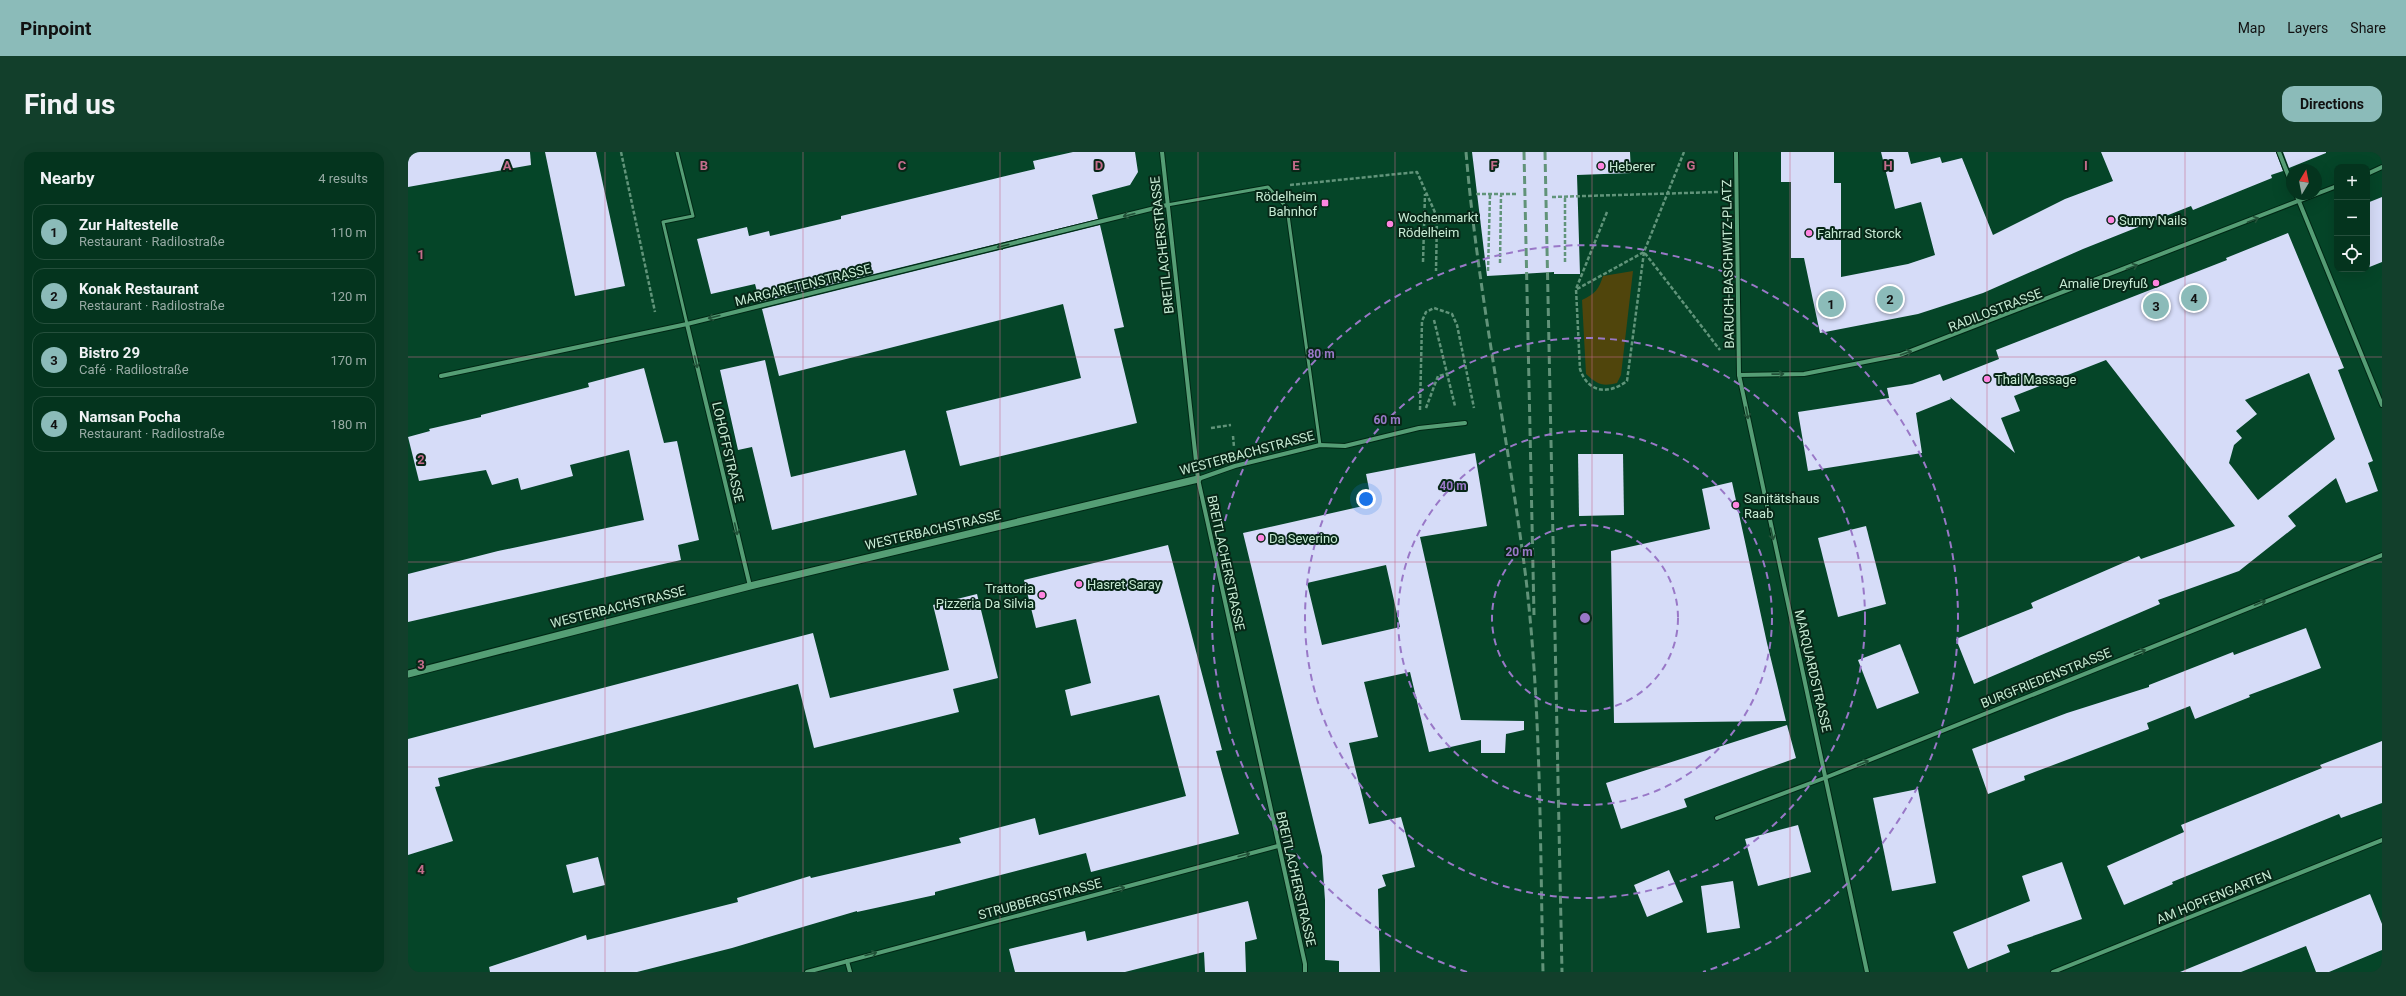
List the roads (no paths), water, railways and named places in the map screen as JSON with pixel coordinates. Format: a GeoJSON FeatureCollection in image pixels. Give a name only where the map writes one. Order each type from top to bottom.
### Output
{"type":"FeatureCollection","features":[{"type":"Feature","properties":{"kind":"street","name":"BREITLACHERSTRASSE"},"geometry":{"type":"LineString","coordinates":[[1162,152],[1198,479],[1305,964],[1305,972]]}},
{"type":"Feature","properties":{"kind":"street","name":"BARUCH-BASCHWITZ-PLATZ"},"geometry":{"type":"LineString","coordinates":[[1736,152],[1739,375]]}},
{"type":"Feature","properties":{"kind":"street"},"geometry":{"type":"LineString","coordinates":[[2278,152],[2286,171]]}},
{"type":"Feature","properties":{"kind":"street"},"geometry":{"type":"LineString","coordinates":[[2370,173],[2382,168]]}},
{"type":"Feature","properties":{"kind":"street","name":"RADILOSTRASSE"},"geometry":{"type":"LineString","coordinates":[[1739,375],[1804,374],[1900,355],[2334,187]]}},
{"type":"Feature","properties":{"kind":"street"},"geometry":{"type":"LineString","coordinates":[[2299,202],[2382,405]]}},
{"type":"Feature","properties":{"kind":"street","name":"MARGARETENSTRASSE"},"geometry":{"type":"LineString","coordinates":[[441,376],[687,324],[1167,205]]}},
{"type":"Feature","properties":{"kind":"street","name":"LOHOFFSTRASSE"},"geometry":{"type":"LineString","coordinates":[[687,324],[750,586]]}},
{"type":"Feature","properties":{"kind":"street","name":"MARQUARDSTRASSE"},"geometry":{"type":"LineString","coordinates":[[1739,375],[1754,450],[1827,777],[1867,972]]}},
{"type":"Feature","properties":{"kind":"street","name":"WESTERBACHSTRASSE"},"geometry":{"type":"LineString","coordinates":[[408,674],[750,586],[1198,479],[1235,466],[1320,445],[1345,446],[1419,428],[1465,423]]}},
{"type":"Feature","properties":{"kind":"street","name":"BURGFRIEDENSTRASSE"},"geometry":{"type":"LineString","coordinates":[[1717,818],[1827,777],[2382,555]]}},
{"type":"Feature","properties":{"kind":"street","name":"AM HOPFENGARTEN"},"geometry":{"type":"LineString","coordinates":[[2053,972],[2382,840]]}},
{"type":"Feature","properties":{"kind":"street","name":"STRUBBERGSTRASSE"},"geometry":{"type":"LineString","coordinates":[[806,972],[1278,846]]}},
{"type":"Feature","properties":{"kind":"street"},"geometry":{"type":"LineString","coordinates":[[847,961],[850,972]]}},
{"type":"Feature","properties":{"kind":"lane"},"geometry":{"type":"LineString","coordinates":[[677,152],[693,216],[663,222],[687,324]]}},
{"type":"Feature","properties":{"kind":"lane"},"geometry":{"type":"LineString","coordinates":[[1167,205],[1268,187],[1287,208],[1320,445]]}},
{"type":"Feature","properties":{"kind":"railway"},"geometry":{"type":"LineString","coordinates":[[1466,152],[1478,259],[1519,525],[1531,628],[1535,677],[1539,775],[1543,972]]}},
{"type":"Feature","properties":{"kind":"railway"},"geometry":{"type":"LineString","coordinates":[[1524,152],[1534,615]]}},
{"type":"Feature","properties":{"kind":"railway"},"geometry":{"type":"LineString","coordinates":[[1545,152],[1562,972]]}},
{"type":"Feature","properties":{"kind":"place","name":"Heberer"},"geometry":{"type":"Point","coordinates":[1601,166]}},
{"type":"Feature","properties":{"kind":"place","name":"Rödelheim Bahnhof"},"geometry":{"type":"Point","coordinates":[1325,203]}},
{"type":"Feature","properties":{"kind":"place","name":"Sunny Nails"},"geometry":{"type":"Point","coordinates":[2111,220]}},
{"type":"Feature","properties":{"kind":"place","name":"Wochenmarkt Rödelheim"},"geometry":{"type":"Point","coordinates":[1390,224]}},
{"type":"Feature","properties":{"kind":"place","name":"Fahrrad Storck"},"geometry":{"type":"Point","coordinates":[1809,233]}},
{"type":"Feature","properties":{"kind":"place","name":"Amalie Dreyfuß"},"geometry":{"type":"Point","coordinates":[2156,283]}},
{"type":"Feature","properties":{"kind":"place","name":"Namsan Pocha"},"geometry":{"type":"Point","coordinates":[2194,298]}},
{"type":"Feature","properties":{"kind":"place","name":"Konak Restaurant"},"geometry":{"type":"Point","coordinates":[1890,299]}},
{"type":"Feature","properties":{"kind":"place","name":"Zur Haltestelle"},"geometry":{"type":"Point","coordinates":[1831,304]}},
{"type":"Feature","properties":{"kind":"place","name":"Bistro 29"},"geometry":{"type":"Point","coordinates":[2156,306]}},
{"type":"Feature","properties":{"kind":"place","name":"Thai Massage"},"geometry":{"type":"Point","coordinates":[1987,379]}},
{"type":"Feature","properties":{"kind":"place","name":"Sanitätshaus Raab"},"geometry":{"type":"Point","coordinates":[1736,505]}},
{"type":"Feature","properties":{"kind":"place","name":"Da Severino"},"geometry":{"type":"Point","coordinates":[1261,538]}},
{"type":"Feature","properties":{"kind":"place","name":"Hasret Saray"},"geometry":{"type":"Point","coordinates":[1079,584]}},
{"type":"Feature","properties":{"kind":"place","name":"Trattoria Pizzeria Da Silvia"},"geometry":{"type":"Point","coordinates":[1042,595]}}]}
